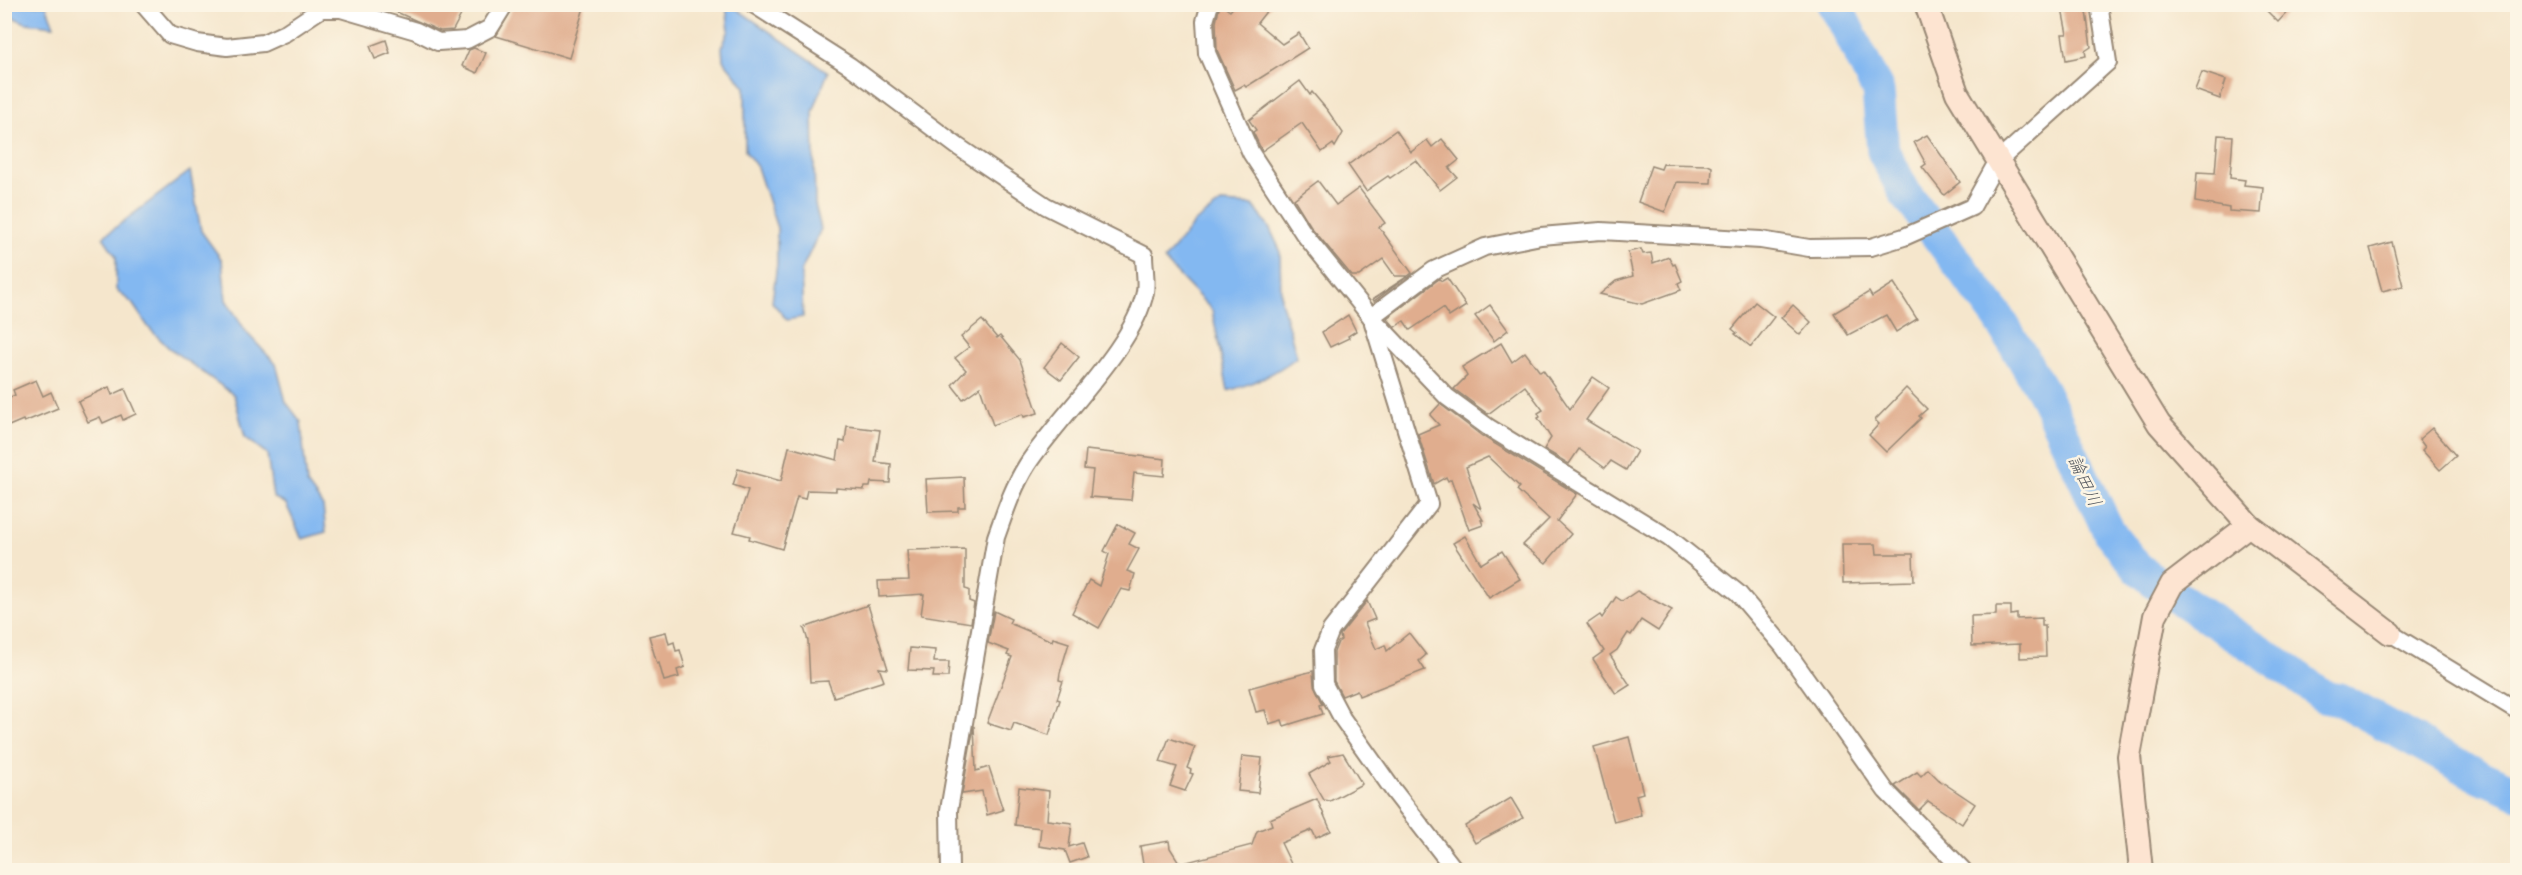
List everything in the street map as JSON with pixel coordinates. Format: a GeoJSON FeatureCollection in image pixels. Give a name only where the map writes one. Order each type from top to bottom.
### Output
{"type":"FeatureCollection","features":[{"type":"Feature","properties":{"kind":"street"},"geometry":{"type":"LineString","coordinates":[[143,4],[170,35],[198,43],[227,46],[262,43],[285,33],[321,9],[341,9],[416,31],[438,42],[467,40],[489,28],[505,4]]}},
{"type":"Feature","properties":{"kind":"street"},"geometry":{"type":"LineString","coordinates":[[753,4],[850,66],[957,146],[1046,206],[1144,255],[1145,291],[1137,316],[1118,347],[1027,465],[1012,494],[996,537],[949,810],[950,870]]}},
{"type":"Feature","properties":{"kind":"street"},"geometry":{"type":"LineString","coordinates":[[1210,4],[1205,21],[1207,54],[1251,153],[1304,234],[1371,316],[1409,358],[1456,403],[1488,428],[1669,538],[1738,593],[1784,646],[1886,791],[1963,870]]}},
{"type":"Feature","properties":{"kind":"street"},"geometry":{"type":"LineString","coordinates":[[1926,4],[1957,93],[1997,162],[2159,424],[2249,525],[2390,633],[2517,711]]}},
{"type":"Feature","properties":{"kind":"street"},"geometry":{"type":"LineString","coordinates":[[1371,316],[1434,270],[1485,246],[1541,236],[1601,231],[1761,240],[1809,248],[1871,246],[1905,237],[1972,207],[1997,162],[2108,62],[2099,4]]}},
{"type":"Feature","properties":{"kind":"street"},"geometry":{"type":"LineString","coordinates":[[1371,316],[1429,504],[1331,630],[1323,650],[1324,684],[1341,718],[1455,870]]}},
{"type":"Feature","properties":{"kind":"street"},"geometry":{"type":"LineString","coordinates":[[2140,870],[2129,756],[2155,616],[2172,584],[2249,525]]}},
{"type":"Feature","properties":{"kind":"water"},"geometry":{"type":"Polygon","coordinates":[[[4,5],[46,5],[54,26],[26,23],[5,14],[4,5]]]}},
{"type":"Feature","properties":{"kind":"water"},"geometry":{"type":"Polygon","coordinates":[[[726,5],[731,5],[828,72],[813,112],[815,204],[821,229],[801,271],[803,317],[787,320],[772,302],[777,264],[777,228],[757,167],[745,151],[745,87],[723,60],[722,47],[729,30],[726,5]]]}},
{"type":"Feature","properties":{"kind":"water"},"geometry":{"type":"Polygon","coordinates":[[[190,171],[201,231],[222,260],[226,300],[247,333],[276,364],[286,402],[301,422],[307,484],[323,506],[326,532],[302,539],[286,504],[273,497],[267,454],[245,437],[234,395],[169,348],[149,328],[132,303],[116,290],[116,256],[103,237],[190,171]]]}},
{"type":"Feature","properties":{"kind":"water"},"geometry":{"type":"Polygon","coordinates":[[[1221,203],[1253,205],[1270,229],[1280,250],[1281,300],[1297,357],[1264,377],[1228,391],[1212,310],[1164,260],[1195,222],[1221,203]]]}},
{"type":"Feature","properties":{"kind":"building"},"geometry":{"type":"Polygon","coordinates":[[[378,4],[450,4],[463,11],[453,30],[440,31],[378,4]]]}},
{"type":"Feature","properties":{"kind":"building"},"geometry":{"type":"Polygon","coordinates":[[[515,4],[585,4],[569,58],[496,36],[515,4]]]}},
{"type":"Feature","properties":{"kind":"building"},"geometry":{"type":"Polygon","coordinates":[[[1220,4],[1230,11],[1236,4],[1272,4],[1257,23],[1282,44],[1299,33],[1308,48],[1246,87],[1244,85],[1235,90],[1217,50],[1216,22],[1220,4]]]}},
{"type":"Feature","properties":{"kind":"building"},"geometry":{"type":"Polygon","coordinates":[[[2061,4],[2085,4],[2091,47],[2085,51],[2086,56],[2066,60],[2062,34],[2067,34],[2061,4]]]}},
{"type":"Feature","properties":{"kind":"building"},"geometry":{"type":"Polygon","coordinates":[[[2260,4],[2295,4],[2278,22],[2260,4]]]}},
{"type":"Feature","properties":{"kind":"building"},"geometry":{"type":"Polygon","coordinates":[[[386,40],[390,53],[375,59],[370,46],[386,40]]]}},
{"type":"Feature","properties":{"kind":"building"},"geometry":{"type":"Polygon","coordinates":[[[474,48],[486,53],[477,73],[462,66],[469,50],[474,48]]]}},
{"type":"Feature","properties":{"kind":"building"},"geometry":{"type":"Polygon","coordinates":[[[2202,72],[2226,80],[2220,99],[2195,90],[2202,72]]]}},
{"type":"Feature","properties":{"kind":"building"},"geometry":{"type":"Polygon","coordinates":[[[1300,81],[1310,95],[1312,92],[1328,111],[1343,133],[1335,147],[1333,144],[1322,152],[1302,123],[1262,151],[1253,132],[1256,130],[1249,120],[1300,81]]]}},
{"type":"Feature","properties":{"kind":"building"},"geometry":{"type":"Polygon","coordinates":[[[1396,130],[1411,152],[1427,140],[1432,147],[1442,139],[1459,160],[1449,168],[1457,177],[1440,190],[1416,160],[1366,191],[1348,165],[1396,130]]]}},
{"type":"Feature","properties":{"kind":"building"},"geometry":{"type":"Polygon","coordinates":[[[1927,135],[1960,182],[1944,195],[1922,167],[1926,164],[1914,142],[1927,135]]]}},
{"type":"Feature","properties":{"kind":"building"},"geometry":{"type":"Polygon","coordinates":[[[2218,135],[2233,136],[2230,178],[2245,180],[2244,185],[2263,187],[2261,213],[2229,211],[2229,208],[2195,202],[2197,172],[2215,173],[2218,135]]]}},
{"type":"Feature","properties":{"kind":"building"},"geometry":{"type":"Polygon","coordinates":[[[1663,164],[1708,165],[1712,167],[1711,183],[1677,182],[1665,212],[1638,202],[1651,166],[1661,169],[1663,164]]]}},
{"type":"Feature","properties":{"kind":"building"},"geometry":{"type":"Polygon","coordinates":[[[1318,181],[1336,205],[1359,188],[1385,223],[1379,227],[1412,273],[1408,276],[1395,276],[1383,259],[1359,276],[1352,276],[1312,228],[1294,199],[1318,181]]]}},
{"type":"Feature","properties":{"kind":"building"},"geometry":{"type":"Polygon","coordinates":[[[2392,242],[2403,286],[2382,291],[2370,248],[2392,242]]]}},
{"type":"Feature","properties":{"kind":"building"},"geometry":{"type":"Polygon","coordinates":[[[1641,249],[1643,254],[1651,253],[1653,263],[1669,257],[1673,265],[1675,264],[1682,281],[1678,283],[1681,290],[1642,304],[1600,294],[1616,281],[1633,276],[1628,252],[1641,249]]]}},
{"type":"Feature","properties":{"kind":"building"},"geometry":{"type":"Polygon","coordinates":[[[1407,276],[1374,301],[1373,299],[1407,276]]]}},
{"type":"Feature","properties":{"kind":"building"},"geometry":{"type":"Polygon","coordinates":[[[1447,278],[1466,306],[1449,317],[1443,308],[1410,330],[1404,321],[1395,327],[1387,318],[1439,279],[1442,281],[1447,278]]]}},
{"type":"Feature","properties":{"kind":"building"},"geometry":{"type":"Polygon","coordinates":[[[1894,283],[1917,319],[1896,332],[1886,315],[1848,335],[1834,313],[1869,292],[1872,297],[1894,283]]]}},
{"type":"Feature","properties":{"kind":"building"},"geometry":{"type":"Polygon","coordinates":[[[1755,302],[1774,317],[1751,347],[1732,329],[1755,302]]]}},
{"type":"Feature","properties":{"kind":"building"},"geometry":{"type":"Polygon","coordinates":[[[1490,305],[1508,330],[1494,341],[1475,316],[1490,305]]]}},
{"type":"Feature","properties":{"kind":"building"},"geometry":{"type":"Polygon","coordinates":[[[1793,305],[1811,322],[1800,335],[1781,318],[1793,305]]]}},
{"type":"Feature","properties":{"kind":"building"},"geometry":{"type":"Polygon","coordinates":[[[1348,315],[1356,331],[1348,336],[1349,338],[1330,347],[1322,332],[1348,315]]]}},
{"type":"Feature","properties":{"kind":"building"},"geometry":{"type":"Polygon","coordinates":[[[982,320],[997,338],[1000,336],[1020,360],[1038,413],[1024,417],[1023,414],[993,425],[980,387],[963,399],[952,385],[966,370],[955,358],[969,347],[961,337],[982,320]]]}},
{"type":"Feature","properties":{"kind":"building"},"geometry":{"type":"Polygon","coordinates":[[[1062,343],[1079,357],[1061,380],[1044,367],[1062,343]]]}},
{"type":"Feature","properties":{"kind":"building"},"geometry":{"type":"Polygon","coordinates":[[[1501,343],[1512,362],[1525,352],[1540,372],[1543,370],[1570,409],[1593,377],[1609,388],[1586,420],[1637,451],[1626,470],[1611,461],[1605,468],[1579,449],[1569,464],[1544,449],[1551,438],[1538,418],[1540,417],[1538,413],[1543,410],[1525,386],[1488,414],[1454,389],[1467,376],[1462,367],[1501,343]]]}},
{"type":"Feature","properties":{"kind":"building"},"geometry":{"type":"Polygon","coordinates":[[[36,380],[43,396],[51,392],[58,408],[4,428],[4,400],[15,395],[13,390],[36,380]]]}},
{"type":"Feature","properties":{"kind":"building"},"geometry":{"type":"Polygon","coordinates":[[[109,387],[112,395],[125,389],[136,414],[123,420],[121,415],[103,423],[100,417],[88,422],[78,401],[109,387]]]}},
{"type":"Feature","properties":{"kind":"building"},"geometry":{"type":"Polygon","coordinates":[[[1906,388],[1927,409],[1919,416],[1921,418],[1886,452],[1869,435],[1879,424],[1875,420],[1906,388]]]}},
{"type":"Feature","properties":{"kind":"building"},"geometry":{"type":"Polygon","coordinates":[[[1440,404],[1482,436],[1577,494],[1557,521],[1571,534],[1546,563],[1523,545],[1549,519],[1517,490],[1520,487],[1488,457],[1466,467],[1481,509],[1473,503],[1483,520],[1481,520],[1483,525],[1469,530],[1451,479],[1448,481],[1446,477],[1434,484],[1418,434],[1439,425],[1430,415],[1440,404]]]}},
{"type":"Feature","properties":{"kind":"building"},"geometry":{"type":"Polygon","coordinates":[[[847,426],[880,430],[875,462],[891,464],[890,483],[871,482],[870,487],[865,487],[864,490],[836,488],[836,491],[807,490],[805,499],[797,497],[782,549],[734,532],[748,490],[733,485],[738,469],[781,481],[789,447],[837,460],[840,441],[845,442],[847,426]]]}},
{"type":"Feature","properties":{"kind":"building"},"geometry":{"type":"Polygon","coordinates":[[[2432,428],[2456,456],[2440,470],[2422,450],[2425,447],[2419,439],[2432,428]]]}},
{"type":"Feature","properties":{"kind":"building"},"geometry":{"type":"Polygon","coordinates":[[[1086,450],[1165,459],[1164,476],[1134,473],[1131,500],[1090,497],[1093,470],[1084,469],[1086,450]]]}},
{"type":"Feature","properties":{"kind":"building"},"geometry":{"type":"Polygon","coordinates":[[[964,477],[965,507],[958,507],[958,511],[928,512],[926,479],[964,477]]]}},
{"type":"Feature","properties":{"kind":"building"},"geometry":{"type":"Polygon","coordinates":[[[1118,524],[1135,533],[1129,544],[1139,549],[1127,571],[1135,574],[1130,591],[1121,589],[1099,628],[1072,613],[1089,580],[1099,586],[1109,554],[1104,551],[1118,524]]]}},
{"type":"Feature","properties":{"kind":"building"},"geometry":{"type":"Polygon","coordinates":[[[1465,536],[1481,564],[1502,551],[1520,579],[1489,598],[1453,543],[1465,536]]]}},
{"type":"Feature","properties":{"kind":"building"},"geometry":{"type":"Polygon","coordinates":[[[1842,544],[1876,544],[1877,554],[1913,554],[1914,581],[1843,583],[1842,544]]]}},
{"type":"Feature","properties":{"kind":"building"},"geometry":{"type":"Polygon","coordinates":[[[965,549],[965,589],[969,590],[969,601],[974,603],[971,623],[921,615],[924,594],[879,597],[878,581],[909,580],[907,550],[965,549]]]}},
{"type":"Feature","properties":{"kind":"building"},"geometry":{"type":"Polygon","coordinates":[[[1637,591],[1672,610],[1658,631],[1641,620],[1631,635],[1628,633],[1617,650],[1610,655],[1630,685],[1616,694],[1593,659],[1604,651],[1587,624],[1600,615],[1602,618],[1616,597],[1622,601],[1637,591]]]}},
{"type":"Feature","properties":{"kind":"building"},"geometry":{"type":"Polygon","coordinates":[[[1367,601],[1375,619],[1365,623],[1376,649],[1385,645],[1387,651],[1409,633],[1426,655],[1419,661],[1425,670],[1359,696],[1357,690],[1342,696],[1334,681],[1334,652],[1341,640],[1340,635],[1367,601]]]}},
{"type":"Feature","properties":{"kind":"building"},"geometry":{"type":"Polygon","coordinates":[[[868,605],[888,669],[879,668],[884,681],[834,697],[828,681],[810,682],[808,641],[804,628],[868,605]]]}},
{"type":"Feature","properties":{"kind":"building"},"geometry":{"type":"Polygon","coordinates":[[[1996,606],[2011,606],[2011,615],[2017,614],[2017,619],[2042,618],[2042,626],[2045,626],[2046,657],[2020,658],[2020,644],[1972,646],[1971,616],[1996,615],[1996,606]]]}},
{"type":"Feature","properties":{"kind":"building"},"geometry":{"type":"Polygon","coordinates":[[[994,611],[1011,619],[1009,623],[1052,641],[1053,638],[1069,643],[1060,673],[1059,680],[1063,681],[1057,699],[1060,700],[1049,735],[1014,723],[1011,731],[987,723],[1012,657],[1007,655],[1009,651],[988,643],[994,611]]]}},
{"type":"Feature","properties":{"kind":"building"},"geometry":{"type":"Polygon","coordinates":[[[666,632],[669,644],[674,642],[676,651],[680,650],[685,667],[677,670],[679,677],[664,681],[649,636],[666,632]]]}},
{"type":"Feature","properties":{"kind":"building"},"geometry":{"type":"Polygon","coordinates":[[[910,648],[935,650],[934,662],[949,662],[948,677],[933,677],[934,671],[908,670],[910,648]]]}},
{"type":"Feature","properties":{"kind":"building"},"geometry":{"type":"Polygon","coordinates":[[[1313,671],[1314,685],[1323,704],[1320,705],[1323,714],[1284,726],[1282,720],[1269,724],[1265,710],[1256,712],[1249,688],[1313,671]]]}},
{"type":"Feature","properties":{"kind":"building"},"geometry":{"type":"Polygon","coordinates":[[[974,726],[976,771],[989,767],[1003,810],[987,815],[982,791],[962,794],[974,726]]]}},
{"type":"Feature","properties":{"kind":"building"},"geometry":{"type":"Polygon","coordinates":[[[1629,737],[1643,793],[1636,795],[1641,815],[1614,822],[1594,747],[1629,737]]]}},
{"type":"Feature","properties":{"kind":"building"},"geometry":{"type":"Polygon","coordinates":[[[1169,738],[1195,747],[1187,768],[1193,774],[1185,791],[1170,786],[1177,767],[1160,762],[1169,738]]]}},
{"type":"Feature","properties":{"kind":"building"},"geometry":{"type":"Polygon","coordinates":[[[1343,753],[1362,784],[1330,801],[1324,800],[1309,774],[1331,761],[1328,756],[1343,753]]]}},
{"type":"Feature","properties":{"kind":"building"},"geometry":{"type":"Polygon","coordinates":[[[1242,756],[1262,758],[1258,793],[1238,791],[1242,756]]]}},
{"type":"Feature","properties":{"kind":"building"},"geometry":{"type":"Polygon","coordinates":[[[1928,769],[1939,780],[1975,804],[1962,824],[1928,801],[1919,810],[1895,786],[1917,772],[1921,776],[1928,769]]]}},
{"type":"Feature","properties":{"kind":"building"},"geometry":{"type":"Polygon","coordinates":[[[1019,787],[1049,791],[1047,820],[1072,823],[1069,847],[1082,843],[1087,857],[1070,863],[1065,850],[1039,846],[1041,828],[1015,825],[1019,787]]]}},
{"type":"Feature","properties":{"kind":"building"},"geometry":{"type":"Polygon","coordinates":[[[1511,798],[1523,818],[1475,843],[1465,826],[1511,798]]]}},
{"type":"Feature","properties":{"kind":"building"},"geometry":{"type":"Polygon","coordinates":[[[1317,799],[1331,831],[1316,838],[1312,830],[1281,843],[1294,870],[1144,870],[1140,846],[1169,841],[1170,848],[1180,864],[1252,845],[1257,831],[1272,825],[1270,819],[1317,799]]]}},
{"type":"Feature","properties":{"kind":"waterway","name":"論田川"},"geometry":{"type":"LineString","coordinates":[[1833,4],[1878,91],[1883,151],[1905,193],[1999,318],[2043,392],[2109,532],[2137,567],[2160,586],[2291,672],[2323,696],[2339,699],[2475,774],[2518,793]]}}]}
